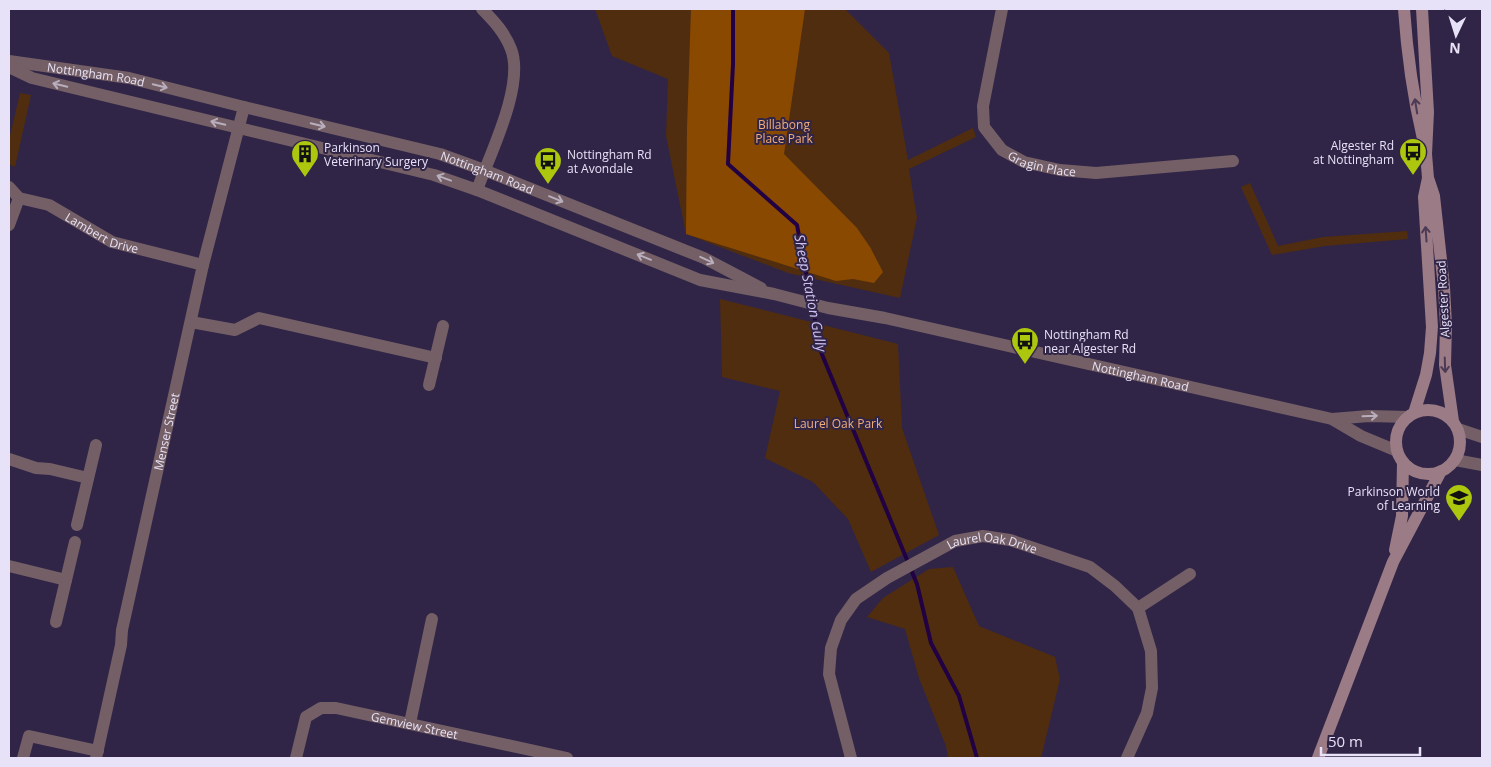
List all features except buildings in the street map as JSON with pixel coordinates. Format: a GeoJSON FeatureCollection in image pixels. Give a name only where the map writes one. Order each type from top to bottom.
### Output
{"type":"FeatureCollection","features":[{"type":"Feature","properties":{"kind":"main road","name":"Algester Road"},"geometry":{"type":"LineString","coordinates":[[1404,9],[1407,49],[1416,113],[1426,154]]}},
{"type":"Feature","properties":{"kind":"main road","name":"Algester Road"},"geometry":{"type":"LineString","coordinates":[[1422,9],[1428,112],[1426,154],[1428,178],[1434,196],[1444,287],[1446,325],[1445,364],[1455,425]]}},
{"type":"Feature","properties":{"kind":"main road","name":"Algester Road"},"geometry":{"type":"LineString","coordinates":[[1411,415],[1426,375],[1430,352],[1431,318],[1424,197],[1428,178]]}},
{"type":"Feature","properties":{"kind":"main road"},"geometry":{"type":"LineString","coordinates":[[1393,562],[1402,516],[1400,456],[1396,442],[1398,432],[1402,424],[1411,415],[1424,410],[1434,410],[1444,414],[1455,425],[1460,439],[1459,450],[1455,460],[1441,471],[1431,474],[1420,473],[1411,469],[1400,456]]}},
{"type":"Feature","properties":{"kind":"main road"},"geometry":{"type":"LineString","coordinates":[[1318,758],[1393,562],[1441,471]]}},
{"type":"Feature","properties":{"kind":"street"},"geometry":{"type":"LineString","coordinates":[[477,190],[511,99],[515,72],[512,50],[499,26],[482,9]]}},
{"type":"Feature","properties":{"kind":"street","name":"Gragin Place"},"geometry":{"type":"LineString","coordinates":[[1002,9],[983,106],[984,127],[1002,150],[1024,162],[1060,170],[1096,173],[1233,161]]}},
{"type":"Feature","properties":{"kind":"street","name":"Nottingham Road"},"geometry":{"type":"LineString","coordinates":[[9,61],[130,78],[440,154],[704,258],[774,294]]}},
{"type":"Feature","properties":{"kind":"street","name":"Nottingham Road"},"geometry":{"type":"LineString","coordinates":[[9,67],[32,78],[434,174],[700,280],[774,294],[828,308],[885,318],[1332,419],[1411,415]]}},
{"type":"Feature","properties":{"kind":"street","name":"Menser Street"},"geometry":{"type":"LineString","coordinates":[[97,755],[121,645],[122,630],[203,265],[244,107]]}},
{"type":"Feature","properties":{"kind":"street"},"geometry":{"type":"LineString","coordinates":[[9,187],[19,198],[9,224]]}},
{"type":"Feature","properties":{"kind":"street","name":"Lambert Drive"},"geometry":{"type":"LineString","coordinates":[[19,198],[49,205],[112,242],[203,265]]}},
{"type":"Feature","properties":{"kind":"street"},"geometry":{"type":"LineString","coordinates":[[191,322],[235,330],[259,318],[436,358]]}},
{"type":"Feature","properties":{"kind":"street"},"geometry":{"type":"LineString","coordinates":[[429,385],[443,326]]}},
{"type":"Feature","properties":{"kind":"street","name":"Nottingham Road"},"geometry":{"type":"LineString","coordinates":[[1332,419],[1400,456]]}},
{"type":"Feature","properties":{"kind":"street"},"geometry":{"type":"LineString","coordinates":[[1455,425],[1482,437]]}},
{"type":"Feature","properties":{"kind":"street"},"geometry":{"type":"LineString","coordinates":[[77,525],[96,445]]}},
{"type":"Feature","properties":{"kind":"street"},"geometry":{"type":"LineString","coordinates":[[9,459],[36,468],[50,469],[88,478]]}},
{"type":"Feature","properties":{"kind":"street"},"geometry":{"type":"LineString","coordinates":[[1455,460],[1482,465]]}},
{"type":"Feature","properties":{"kind":"street","name":"Laurel Oak Drive"},"geometry":{"type":"LineString","coordinates":[[851,758],[829,674],[832,648],[841,620],[856,600],[887,578],[955,541],[983,536],[1010,540],[1090,567],[1115,586],[1138,608],[1151,651],[1152,688],[1147,713],[1127,758]]}},
{"type":"Feature","properties":{"kind":"street"},"geometry":{"type":"LineString","coordinates":[[56,622],[75,542]]}},
{"type":"Feature","properties":{"kind":"street"},"geometry":{"type":"LineString","coordinates":[[9,566],[66,580]]}},
{"type":"Feature","properties":{"kind":"street"},"geometry":{"type":"LineString","coordinates":[[1138,608],[1190,574]]}},
{"type":"Feature","properties":{"kind":"street"},"geometry":{"type":"LineString","coordinates":[[410,723],[432,619]]}},
{"type":"Feature","properties":{"kind":"street","name":"Gemview Street"},"geometry":{"type":"LineString","coordinates":[[296,758],[306,717],[321,708],[336,708],[410,723],[567,758]]}},
{"type":"Feature","properties":{"kind":"street"},"geometry":{"type":"LineString","coordinates":[[23,758],[28,736],[97,755]]}},
{"type":"Feature","properties":{"kind":"green space","name":"Billabong Place Park"},"geometry":{"type":"Polygon","coordinates":[[[595,9],[845,9],[889,53],[908,160],[973,128],[976,137],[909,169],[917,218],[900,298],[788,273],[686,234],[666,136],[668,79],[612,56],[595,9]]]}},
{"type":"Feature","properties":{"kind":"green space"},"geometry":{"type":"Polygon","coordinates":[[[691,9],[805,9],[784,154],[857,228],[870,247],[883,272],[874,283],[853,279],[836,281],[686,234],[691,9]]]}},
{"type":"Feature","properties":{"kind":"green space"},"geometry":{"type":"Polygon","coordinates":[[[20,93],[31,95],[15,167],[9,164],[9,140],[20,93]]]}},
{"type":"Feature","properties":{"kind":"green space"},"geometry":{"type":"Polygon","coordinates":[[[1250,183],[1278,246],[1323,237],[1407,231],[1408,239],[1325,246],[1272,255],[1241,187],[1250,183]]]}},
{"type":"Feature","properties":{"kind":"green space","name":"Laurel Oak Park"},"geometry":{"type":"Polygon","coordinates":[[[720,299],[898,344],[902,428],[939,535],[871,572],[848,519],[813,482],[765,458],[780,391],[722,377],[720,299]]]}},
{"type":"Feature","properties":{"kind":"green space"},"geometry":{"type":"Polygon","coordinates":[[[953,567],[979,626],[1055,657],[1060,679],[1041,758],[948,758],[946,746],[919,678],[905,629],[867,617],[883,598],[929,569],[953,567]]]}},
{"type":"Feature","properties":{"kind":"waterway","name":"Sheep Station Gully"},"geometry":{"type":"LineString","coordinates":[[733,9],[733,64],[728,164],[797,225],[821,352],[917,584],[931,643],[959,696],[977,758]]}},
{"type":"Feature","properties":{"kind":"place","name":"Algester Rd at Nottingham"},"geometry":{"type":"Point","coordinates":[1413,176]}},
{"type":"Feature","properties":{"kind":"place","name":"Parkinson Veterinary Surgery"},"geometry":{"type":"Point","coordinates":[305,178]}},
{"type":"Feature","properties":{"kind":"place","name":"Nottingham Rd at Avondale"},"geometry":{"type":"Point","coordinates":[548,185]}},
{"type":"Feature","properties":{"kind":"place","name":"Nottingham Rd near Algester Rd"},"geometry":{"type":"Point","coordinates":[1025,365]}},
{"type":"Feature","properties":{"kind":"place","name":"Parkinson World of Learning"},"geometry":{"type":"Point","coordinates":[1459,522]}}]}
